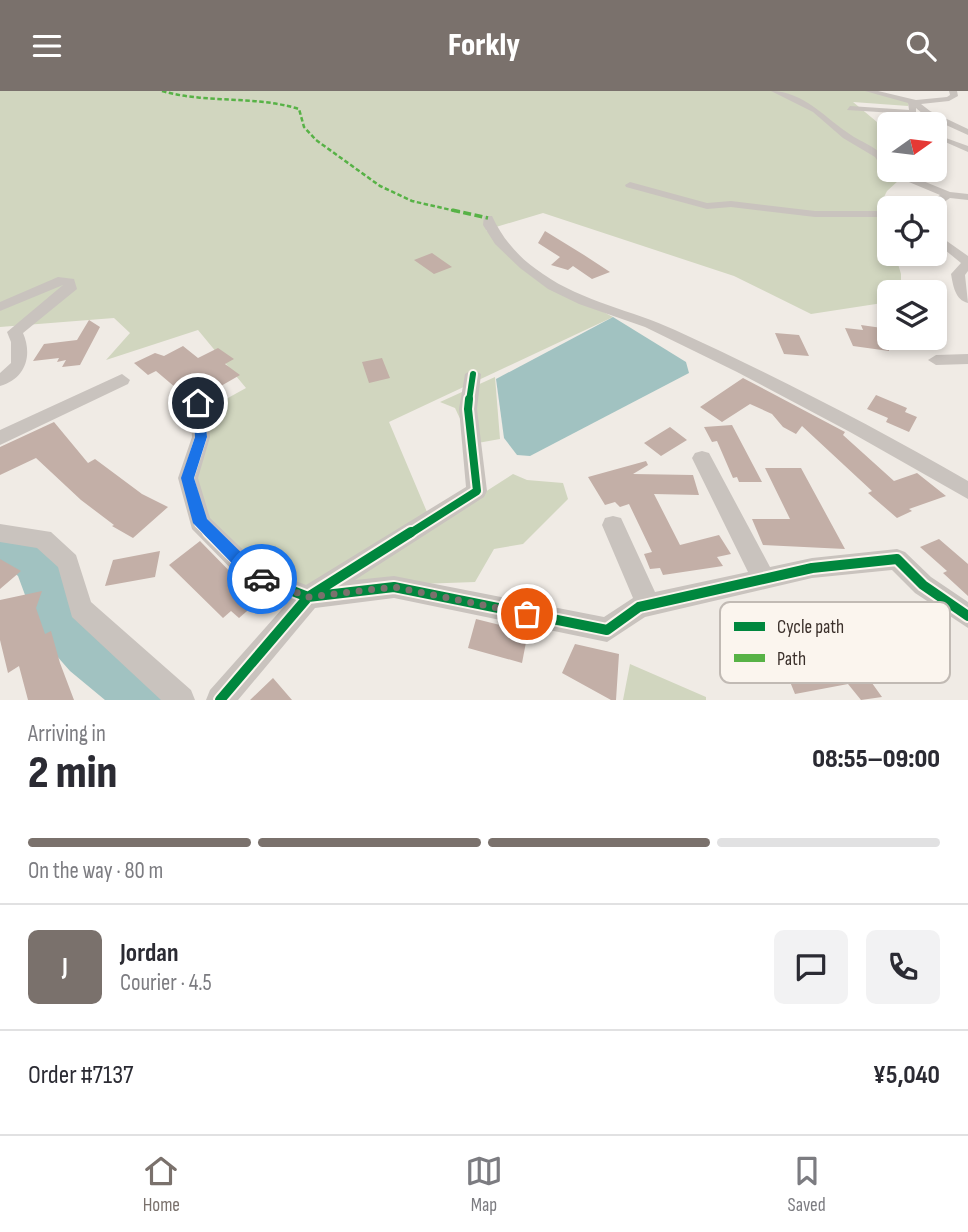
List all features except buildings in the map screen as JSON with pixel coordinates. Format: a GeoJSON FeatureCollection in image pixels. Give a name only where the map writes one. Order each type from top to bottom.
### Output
{"type":"FeatureCollection","features":[{"type":"Feature","properties":{"kind":"street"},"geometry":{"type":"LineString","coordinates":[[775,91],[816,110],[846,136],[878,155],[888,170],[948,195],[968,197]]}},
{"type":"Feature","properties":{"kind":"street"},"geometry":{"type":"LineString","coordinates":[[869,91],[914,102],[948,99],[954,96],[953,91]]}},
{"type":"Feature","properties":{"kind":"street"},"geometry":{"type":"LineString","coordinates":[[850,108],[910,112],[913,111],[914,102]]}},
{"type":"Feature","properties":{"kind":"street"},"geometry":{"type":"LineString","coordinates":[[914,102],[927,113],[968,132]]}},
{"type":"Feature","properties":{"kind":"street"},"geometry":{"type":"LineString","coordinates":[[947,139],[968,149]]}},
{"type":"Feature","properties":{"kind":"street"},"geometry":{"type":"LineString","coordinates":[[630,185],[707,205],[731,204],[815,214],[877,214]]}},
{"type":"Feature","properties":{"kind":"street"},"geometry":{"type":"LineString","coordinates":[[488,218],[488,224],[497,239],[538,277],[564,292],[665,330],[732,363],[912,458],[968,491]]}},
{"type":"Feature","properties":{"kind":"street"},"geometry":{"type":"LineString","coordinates":[[947,246],[968,263],[958,274],[961,290],[968,299]]}},
{"type":"Feature","properties":{"kind":"street"},"geometry":{"type":"LineString","coordinates":[[0,307],[58,281],[69,282],[70,289],[64,295],[15,332],[19,342],[19,364],[9,376],[0,380]]}},
{"type":"Feature","properties":{"kind":"street"},"geometry":{"type":"LineString","coordinates":[[936,360],[968,359]]}},
{"type":"Feature","properties":{"kind":"street"},"geometry":{"type":"LineString","coordinates":[[220,700],[308,597],[477,491],[468,409],[473,374]]}},
{"type":"Feature","properties":{"kind":"street"},"geometry":{"type":"LineString","coordinates":[[0,438],[122,380]]}},
{"type":"Feature","properties":{"kind":"street"},"geometry":{"type":"LineString","coordinates":[[198,403],[201,437],[188,478],[201,523],[254,576],[308,597],[394,587],[607,631],[639,607],[812,568],[897,559],[923,585],[948,602]]}},
{"type":"Feature","properties":{"kind":"street"},"geometry":{"type":"LineString","coordinates":[[702,458],[763,578]]}},
{"type":"Feature","properties":{"kind":"street"},"geometry":{"type":"LineString","coordinates":[[613,526],[648,605]]}},
{"type":"Feature","properties":{"kind":"street"},"geometry":{"type":"LineString","coordinates":[[0,533],[43,539],[68,562],[81,609],[181,700]]}},
{"type":"Feature","properties":{"kind":"street"},"geometry":{"type":"LineString","coordinates":[[950,603],[968,615]]}},
{"type":"Feature","properties":{"kind":"green space"},"geometry":{"type":"Polygon","coordinates":[[[0,91],[867,91],[909,100],[908,106],[853,102],[877,122],[877,182],[897,182],[884,196],[877,196],[877,266],[899,266],[901,280],[877,280],[877,304],[811,314],[734,276],[543,213],[486,230],[545,281],[613,317],[389,422],[427,512],[317,591],[227,551],[193,498],[199,414],[246,388],[198,330],[106,360],[130,333],[114,318],[0,327],[0,91]]]}},
{"type":"Feature","properties":{"kind":"green space"},"geometry":{"type":"Polygon","coordinates":[[[495,377],[500,439],[472,444],[455,408],[440,402],[495,377]]]}},
{"type":"Feature","properties":{"kind":"green space"},"geometry":{"type":"Polygon","coordinates":[[[513,474],[527,480],[563,483],[568,499],[523,544],[494,549],[475,582],[419,584],[348,580],[513,474]]]}},
{"type":"Feature","properties":{"kind":"green space"},"geometry":{"type":"Polygon","coordinates":[[[630,664],[706,697],[706,700],[623,700],[630,664]]]}},
{"type":"Feature","properties":{"kind":"water"},"geometry":{"type":"Polygon","coordinates":[[[613,317],[686,362],[689,373],[530,456],[517,455],[504,438],[496,379],[613,317]]]}},
{"type":"Feature","properties":{"kind":"waterway"},"geometry":{"type":"LineString","coordinates":[[0,548],[18,551],[31,558],[43,575],[55,614],[67,632],[101,663],[149,700]]}},
{"type":"Feature","properties":{"kind":"marked path"},"geometry":{"type":"LineString","coordinates":[[162,91],[180,96],[273,101],[299,109],[304,127],[316,140],[380,186],[412,201],[488,218]]}},
{"type":"Feature","properties":{"kind":"cycle path"},"geometry":{"type":"LineString","coordinates":[[198,403],[201,437],[188,478],[200,523],[254,576],[308,597],[477,491],[468,409],[473,374]]}},
{"type":"Feature","properties":{"kind":"cycle path"},"geometry":{"type":"LineString","coordinates":[[220,700],[308,597],[394,587],[607,630],[639,607],[812,568],[897,559],[923,585],[948,602]]}},
{"type":"Feature","properties":{"kind":"cycle path"},"geometry":{"type":"LineString","coordinates":[[950,604],[968,616]]}},
{"type":"Feature","properties":{"kind":"way so far"},"geometry":{"type":"LineString","coordinates":[[262,579],[308,597],[394,587],[527,614]]}},
{"type":"Feature","properties":{"kind":"route"},"geometry":{"type":"LineString","coordinates":[[198,403],[201,437],[188,478],[201,523],[254,576],[262,579]]}}]}
